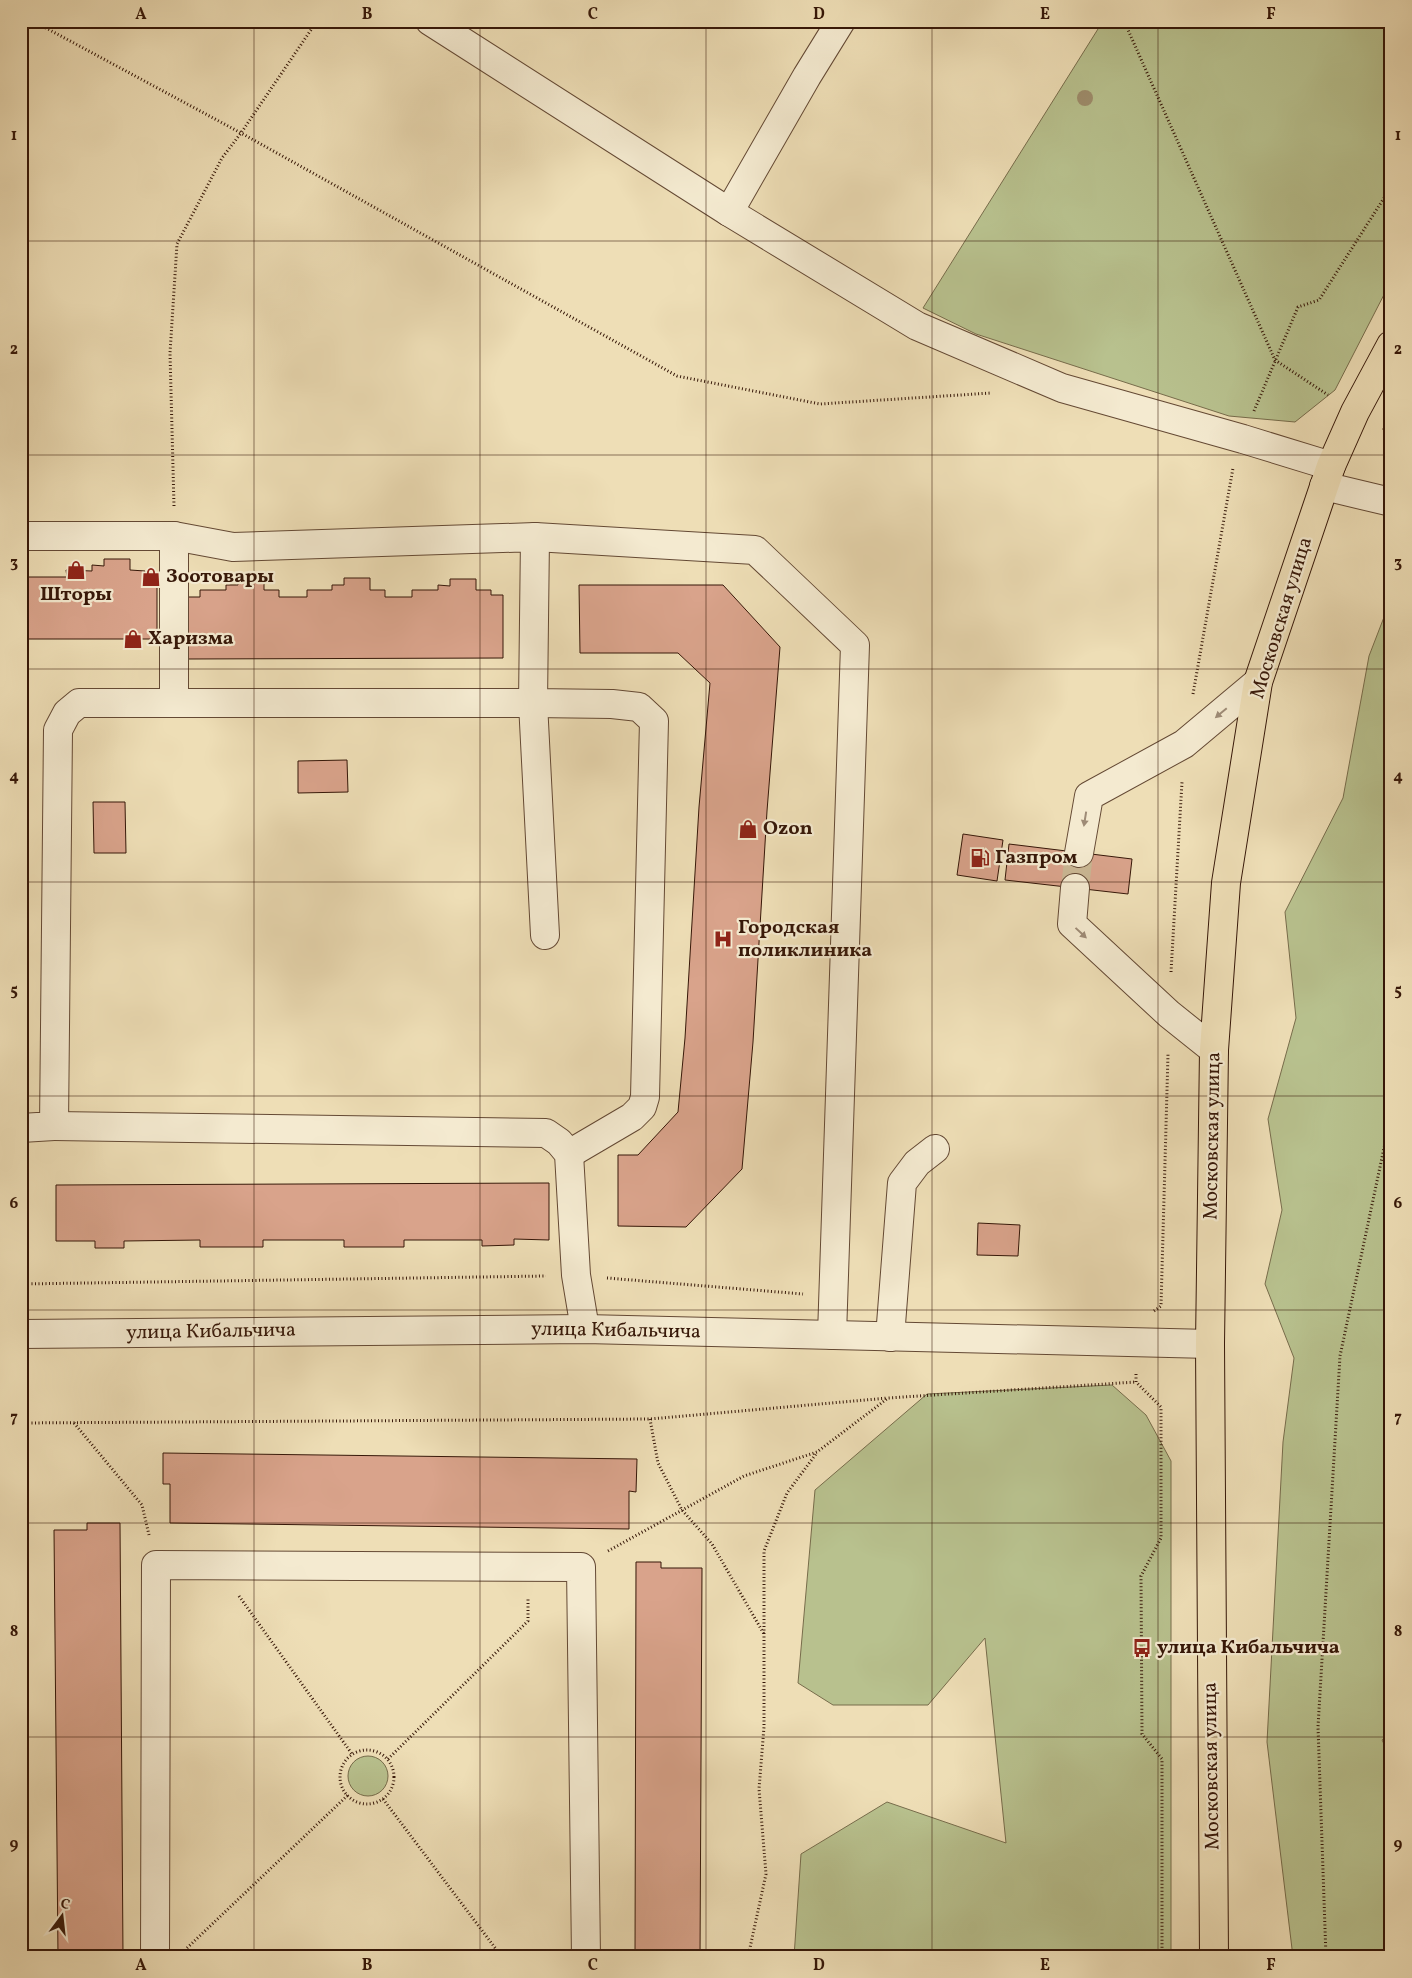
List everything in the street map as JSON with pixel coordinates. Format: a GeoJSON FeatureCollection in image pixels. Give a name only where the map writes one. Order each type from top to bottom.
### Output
{"type":"FeatureCollection","features":[{"type":"Feature","properties":{"kind":"main road","name":"Московская улица"},"geometry":{"type":"LineString","coordinates":[[1214,1957],[1210,1344],[1214,1050],[1226,883],[1258,682],[1327,476],[1355,412],[1391,345]]}},
{"type":"Feature","properties":{"kind":"street"},"geometry":{"type":"LineString","coordinates":[[430,21],[729,212],[917,326],[1062,388],[1233,436],[1391,502]]}},
{"type":"Feature","properties":{"kind":"street"},"geometry":{"type":"LineString","coordinates":[[729,212],[807,76],[841,21]]}},
{"type":"Feature","properties":{"kind":"street"},"geometry":{"type":"LineString","coordinates":[[21,536],[174,536],[233,547],[535,537],[755,550],[855,645],[832,1335]]}},
{"type":"Feature","properties":{"kind":"street"},"geometry":{"type":"LineString","coordinates":[[174,536],[174,702]]}},
{"type":"Feature","properties":{"kind":"street"},"geometry":{"type":"LineString","coordinates":[[535,537],[533,703],[545,935]]}},
{"type":"Feature","properties":{"kind":"street"},"geometry":{"type":"LineString","coordinates":[[1079,853],[1089,796],[1184,744],[1258,682]]}},
{"type":"Feature","properties":{"kind":"street"},"geometry":{"type":"LineString","coordinates":[[54,1126],[58,730],[67,713],[79,702],[533,703],[612,704],[639,707],[654,721],[645,1097],[642,1107],[632,1117],[568,1154]]}},
{"type":"Feature","properties":{"kind":"street"},"geometry":{"type":"LineString","coordinates":[[1075,888],[1072,924],[1169,1014],[1214,1050]]}},
{"type":"Feature","properties":{"kind":"street"},"geometry":{"type":"LineString","coordinates":[[21,1128],[54,1126],[546,1133],[559,1142],[568,1154],[576,1275],[585,1329]]}},
{"type":"Feature","properties":{"kind":"street"},"geometry":{"type":"LineString","coordinates":[[890,1337],[902,1183],[917,1163],[935,1149]]}},
{"type":"Feature","properties":{"kind":"street","name":"улица Кибальчича"},"geometry":{"type":"LineString","coordinates":[[21,1334],[585,1329],[1210,1344]]}},
{"type":"Feature","properties":{"kind":"street"},"geometry":{"type":"LineString","coordinates":[[155,1957],[156,1565],[581,1566],[586,1957]]}},
{"type":"Feature","properties":{"kind":"path"},"geometry":{"type":"LineString","coordinates":[[33,21],[241,133],[677,376],[820,404],[994,393]]}},
{"type":"Feature","properties":{"kind":"path"},"geometry":{"type":"LineString","coordinates":[[174,536],[170,353],[177,244],[222,158],[317,21]]}},
{"type":"Feature","properties":{"kind":"path"},"geometry":{"type":"LineString","coordinates":[[1124,21],[1275,360]]}},
{"type":"Feature","properties":{"kind":"path"},"geometry":{"type":"LineString","coordinates":[[1326,1957],[1318,1727],[1340,1356],[1391,1115]]}},
{"type":"Feature","properties":{"kind":"path"},"geometry":{"type":"LineString","coordinates":[[21,1423],[650,1419],[888,1398],[1136,1382]]}},
{"type":"Feature","properties":{"kind":"path"},"geometry":{"type":"LineString","coordinates":[[748,1957],[766,1874],[760,1789],[764,1728],[764,1551],[787,1493],[817,1452],[888,1398]]}},
{"type":"Feature","properties":{"kind":"path"},"geometry":{"type":"LineString","coordinates":[[650,1419],[658,1463],[682,1510],[712,1544],[764,1634]]}},
{"type":"Feature","properties":{"kind":"path"},"geometry":{"type":"LineString","coordinates":[[74,1422],[142,1505],[156,1565]]}},
{"type":"Feature","properties":{"kind":"path"},"geometry":{"type":"LineString","coordinates":[[581,1566],[744,1476],[817,1452]]}},
{"type":"Feature","properties":{"kind":"path"},"geometry":{"type":"LineString","coordinates":[[216,1566],[352,1754]]}},
{"type":"Feature","properties":{"kind":"path"},"geometry":{"type":"LineString","coordinates":[[388,1759],[528,1621],[529,1566]]}},
{"type":"Feature","properties":{"kind":"path"},"geometry":{"type":"LineString","coordinates":[[366,1749],[382,1754],[388,1759],[392,1765],[394,1780],[392,1788],[383,1799],[369,1804],[354,1801],[348,1796],[341,1782],[340,1774],[346,1760],[352,1754],[366,1749]]}},
{"type":"Feature","properties":{"kind":"path"},"geometry":{"type":"LineString","coordinates":[[185,1950],[348,1796]]}},
{"type":"Feature","properties":{"kind":"path"},"geometry":{"type":"LineString","coordinates":[[383,1799],[502,1957]]}},
{"type":"Feature","properties":{"kind":"green space"},"geometry":{"type":"Polygon","coordinates":[[[1103,21],[1391,21],[1391,281],[1335,390],[1295,422],[1229,416],[976,334],[923,308],[1103,21]]]}},
{"type":"Feature","properties":{"kind":"green space"},"geometry":{"type":"Polygon","coordinates":[[[1391,599],[1391,1733],[1382,1740],[1391,1758],[1390,1957],[1293,1957],[1267,1742],[1283,1442],[1294,1358],[1265,1284],[1282,1210],[1268,1119],[1296,1018],[1285,912],[1343,798],[1369,656],[1391,599]]]}},
{"type":"Feature","properties":{"kind":"green space"},"geometry":{"type":"Polygon","coordinates":[[[1112,1385],[1146,1415],[1171,1461],[1171,1957],[794,1957],[801,1854],[887,1802],[1006,1843],[985,1638],[928,1705],[833,1705],[798,1683],[815,1490],[927,1394],[1112,1385]]]}},
{"type":"Feature","properties":{"kind":"green space"},"geometry":{"type":"Polygon","coordinates":[[[364,1756],[372,1756],[379,1759],[385,1765],[388,1776],[385,1787],[379,1793],[372,1796],[364,1796],[357,1793],[351,1787],[348,1780],[348,1772],[351,1765],[357,1759],[364,1756]]]}},
{"type":"Feature","properties":{"kind":"building"},"geometry":{"type":"Polygon","coordinates":[[[104,559],[130,559],[130,570],[145,571],[145,577],[157,578],[157,639],[21,639],[21,577],[67,577],[66,570],[92,571],[92,565],[104,566],[104,559]]]}},
{"type":"Feature","properties":{"kind":"building"},"geometry":{"type":"Polygon","coordinates":[[[238,578],[264,578],[264,590],[279,590],[279,597],[307,597],[307,590],[332,590],[332,585],[344,585],[344,578],[370,578],[370,590],[385,590],[385,597],[412,597],[412,590],[438,590],[438,585],[450,586],[450,579],[476,579],[476,590],[491,590],[491,595],[503,595],[503,658],[187,659],[187,597],[200,597],[200,590],[226,590],[226,585],[238,585],[238,578]]]}},
{"type":"Feature","properties":{"kind":"building"},"geometry":{"type":"Polygon","coordinates":[[[579,585],[723,585],[780,647],[767,811],[753,1042],[742,1169],[686,1227],[618,1226],[618,1155],[638,1155],[678,1112],[685,1038],[699,807],[710,683],[678,653],[580,653],[579,585]]]}},
{"type":"Feature","properties":{"kind":"building"},"geometry":{"type":"Polygon","coordinates":[[[21,712],[27,712],[27,739],[21,739],[21,712]]]}},
{"type":"Feature","properties":{"kind":"building"},"geometry":{"type":"Polygon","coordinates":[[[347,760],[348,792],[298,793],[298,761],[347,760]]]}},
{"type":"Feature","properties":{"kind":"building"},"geometry":{"type":"Polygon","coordinates":[[[93,802],[125,802],[126,853],[94,853],[93,802]]]}},
{"type":"Feature","properties":{"kind":"building"},"geometry":{"type":"Polygon","coordinates":[[[21,816],[27,816],[27,842],[21,842],[21,816]]]}},
{"type":"Feature","properties":{"kind":"building","name":"Газпром"},"geometry":{"type":"Polygon","coordinates":[[[963,834],[1003,840],[997,881],[957,875],[963,834]]]}},
{"type":"Feature","properties":{"kind":"building"},"geometry":{"type":"Polygon","coordinates":[[[1009,844],[1132,859],[1128,894],[1005,880],[1009,844]]]}},
{"type":"Feature","properties":{"kind":"building"},"geometry":{"type":"Polygon","coordinates":[[[21,920],[26,920],[26,946],[21,946],[21,920]]]}},
{"type":"Feature","properties":{"kind":"building"},"geometry":{"type":"Polygon","coordinates":[[[21,1024],[26,1024],[26,1050],[21,1050],[21,1024]]]}},
{"type":"Feature","properties":{"kind":"building"},"geometry":{"type":"Polygon","coordinates":[[[549,1183],[549,1240],[514,1239],[514,1245],[482,1246],[482,1240],[404,1240],[404,1247],[344,1247],[344,1240],[263,1240],[263,1247],[200,1247],[200,1240],[124,1241],[124,1248],[95,1248],[95,1241],[56,1241],[56,1185],[549,1183]]]}},
{"type":"Feature","properties":{"kind":"building"},"geometry":{"type":"Polygon","coordinates":[[[978,1223],[1020,1225],[1018,1256],[977,1255],[978,1223]]]}},
{"type":"Feature","properties":{"kind":"building"},"geometry":{"type":"Polygon","coordinates":[[[163,1453],[637,1459],[636,1492],[629,1491],[629,1529],[170,1523],[170,1484],[163,1484],[163,1453]]]}},
{"type":"Feature","properties":{"kind":"building"},"geometry":{"type":"Polygon","coordinates":[[[87,1523],[120,1523],[123,1957],[58,1957],[54,1530],[87,1530],[87,1523]]]}},
{"type":"Feature","properties":{"kind":"building"},"geometry":{"type":"Polygon","coordinates":[[[636,1562],[661,1562],[661,1568],[702,1568],[700,1957],[635,1957],[636,1562]]]}},
{"type":"Feature","properties":{"kind":"tunnel"},"geometry":{"type":"LineString","coordinates":[[1075,888],[1079,853]]}},
{"type":"Feature","properties":{"kind":"place","name":"Шторы"},"geometry":{"type":"Point","coordinates":[76,570]}},
{"type":"Feature","properties":{"kind":"place","name":"Зоотовары"},"geometry":{"type":"Point","coordinates":[151,577]}},
{"type":"Feature","properties":{"kind":"place","name":"Харизма"},"geometry":{"type":"Point","coordinates":[133,639]}},
{"type":"Feature","properties":{"kind":"place","name":"Ozon"},"geometry":{"type":"Point","coordinates":[748,829]}},
{"type":"Feature","properties":{"kind":"place","name":"Газпром"},"geometry":{"type":"Point","coordinates":[980,858]}},
{"type":"Feature","properties":{"kind":"place","name":"Городская поликлиника"},"geometry":{"type":"Point","coordinates":[723,939]}},
{"type":"Feature","properties":{"kind":"place","name":"улица Кибальчича"},"geometry":{"type":"Point","coordinates":[1142,1648]}}]}
